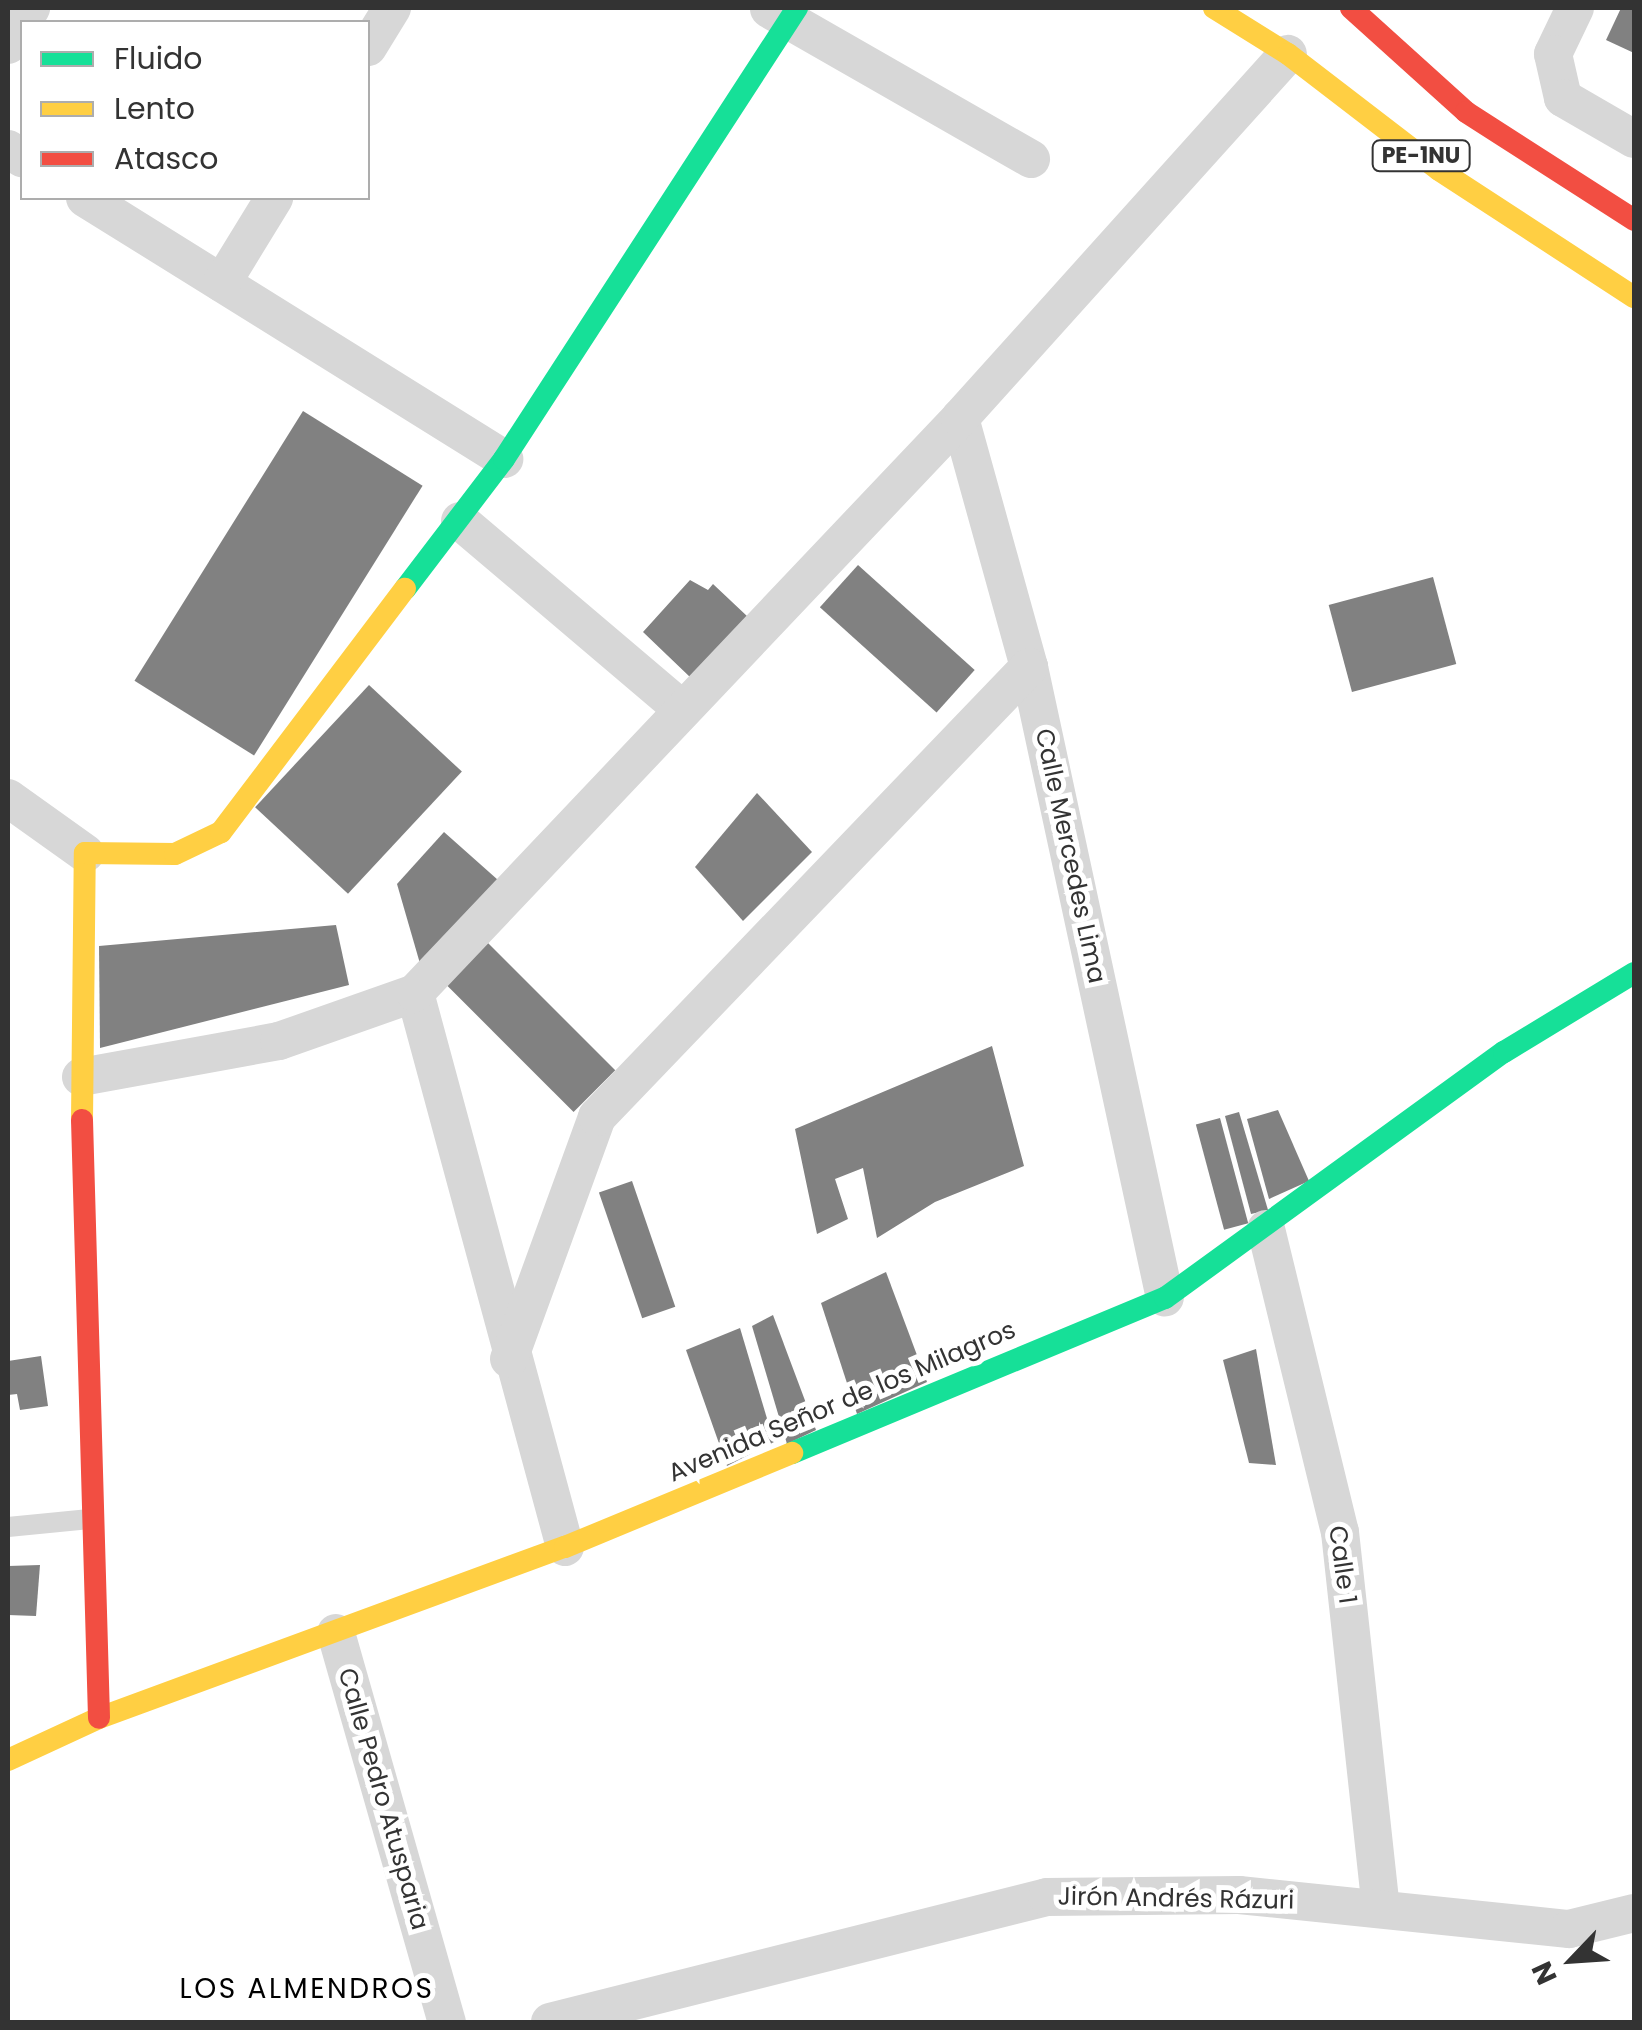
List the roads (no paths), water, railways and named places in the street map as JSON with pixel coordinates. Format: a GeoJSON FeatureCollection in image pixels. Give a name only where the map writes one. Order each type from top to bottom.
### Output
{"type":"FeatureCollection","features":[{"type":"Feature","properties":{"kind":"street"},"geometry":{"type":"LineString","coordinates":[[370,44],[392,8]]}},
{"type":"Feature","properties":{"kind":"street","name":"PE-1NU"},"geometry":{"type":"LineString","coordinates":[[1214,8],[1288,54],[1440,170],[1634,297]]}},
{"type":"Feature","properties":{"kind":"street","name":"PE-1NU"},"geometry":{"type":"LineString","coordinates":[[1351,8],[1466,112],[1546,169],[1634,220]]}},
{"type":"Feature","properties":{"kind":"street"},"geometry":{"type":"LineString","coordinates":[[1574,8],[1552,54],[1564,98],[1634,139]]}},
{"type":"Feature","properties":{"kind":"street"},"geometry":{"type":"LineString","coordinates":[[8,798],[86,853],[175,854],[221,832],[504,460],[785,12],[1030,159]]}},
{"type":"Feature","properties":{"kind":"street"},"geometry":{"type":"LineString","coordinates":[[81,1077],[280,1041],[416,993],[960,418],[1288,54]]}},
{"type":"Feature","properties":{"kind":"street"},"geometry":{"type":"LineString","coordinates":[[88,200],[504,460]]}},
{"type":"Feature","properties":{"kind":"street"},"geometry":{"type":"LineString","coordinates":[[222,282],[273,200]]}},
{"type":"Feature","properties":{"kind":"street","name":"Calle Mercedes Lima"},"geometry":{"type":"LineString","coordinates":[[960,418],[1029,668],[1166,1298]]}},
{"type":"Feature","properties":{"kind":"street"},"geometry":{"type":"LineString","coordinates":[[460,520],[682,708]]}},
{"type":"Feature","properties":{"kind":"street"},"geometry":{"type":"LineString","coordinates":[[510,1359],[597,1116],[1029,668]]}},
{"type":"Feature","properties":{"kind":"street"},"geometry":{"type":"LineString","coordinates":[[86,853],[81,1077],[99,1718]]}},
{"type":"Feature","properties":{"kind":"street","name":"Avenida Señor de los Milagros"},"geometry":{"type":"LineString","coordinates":[[8,1760],[99,1718],[565,1547],[1166,1298],[1504,1052],[1634,973]]}},
{"type":"Feature","properties":{"kind":"street"},"geometry":{"type":"LineString","coordinates":[[416,993],[510,1359],[565,1547]]}},
{"type":"Feature","properties":{"kind":"street","name":"Calle 1"},"geometry":{"type":"LineString","coordinates":[[1266,1228],[1340,1532],[1381,1907]]}},
{"type":"Feature","properties":{"kind":"street","name":"Calle Pedro Atusparia"},"geometry":{"type":"LineString","coordinates":[[336,1633],[447,2022]]}},
{"type":"Feature","properties":{"kind":"street","name":"Jirón Andrés Rázuri"},"geometry":{"type":"LineString","coordinates":[[550,2022],[1048,1897],[1239,1895],[1569,1929],[1634,1913]]}},
{"type":"Feature","properties":{"kind":"lane"},"geometry":{"type":"LineString","coordinates":[[8,1527],[92,1519]]}},
{"type":"Feature","properties":{"kind":"district","name":"LOS ALMENDROS"},"geometry":{"type":"Point","coordinates":[307,1989]}}]}
